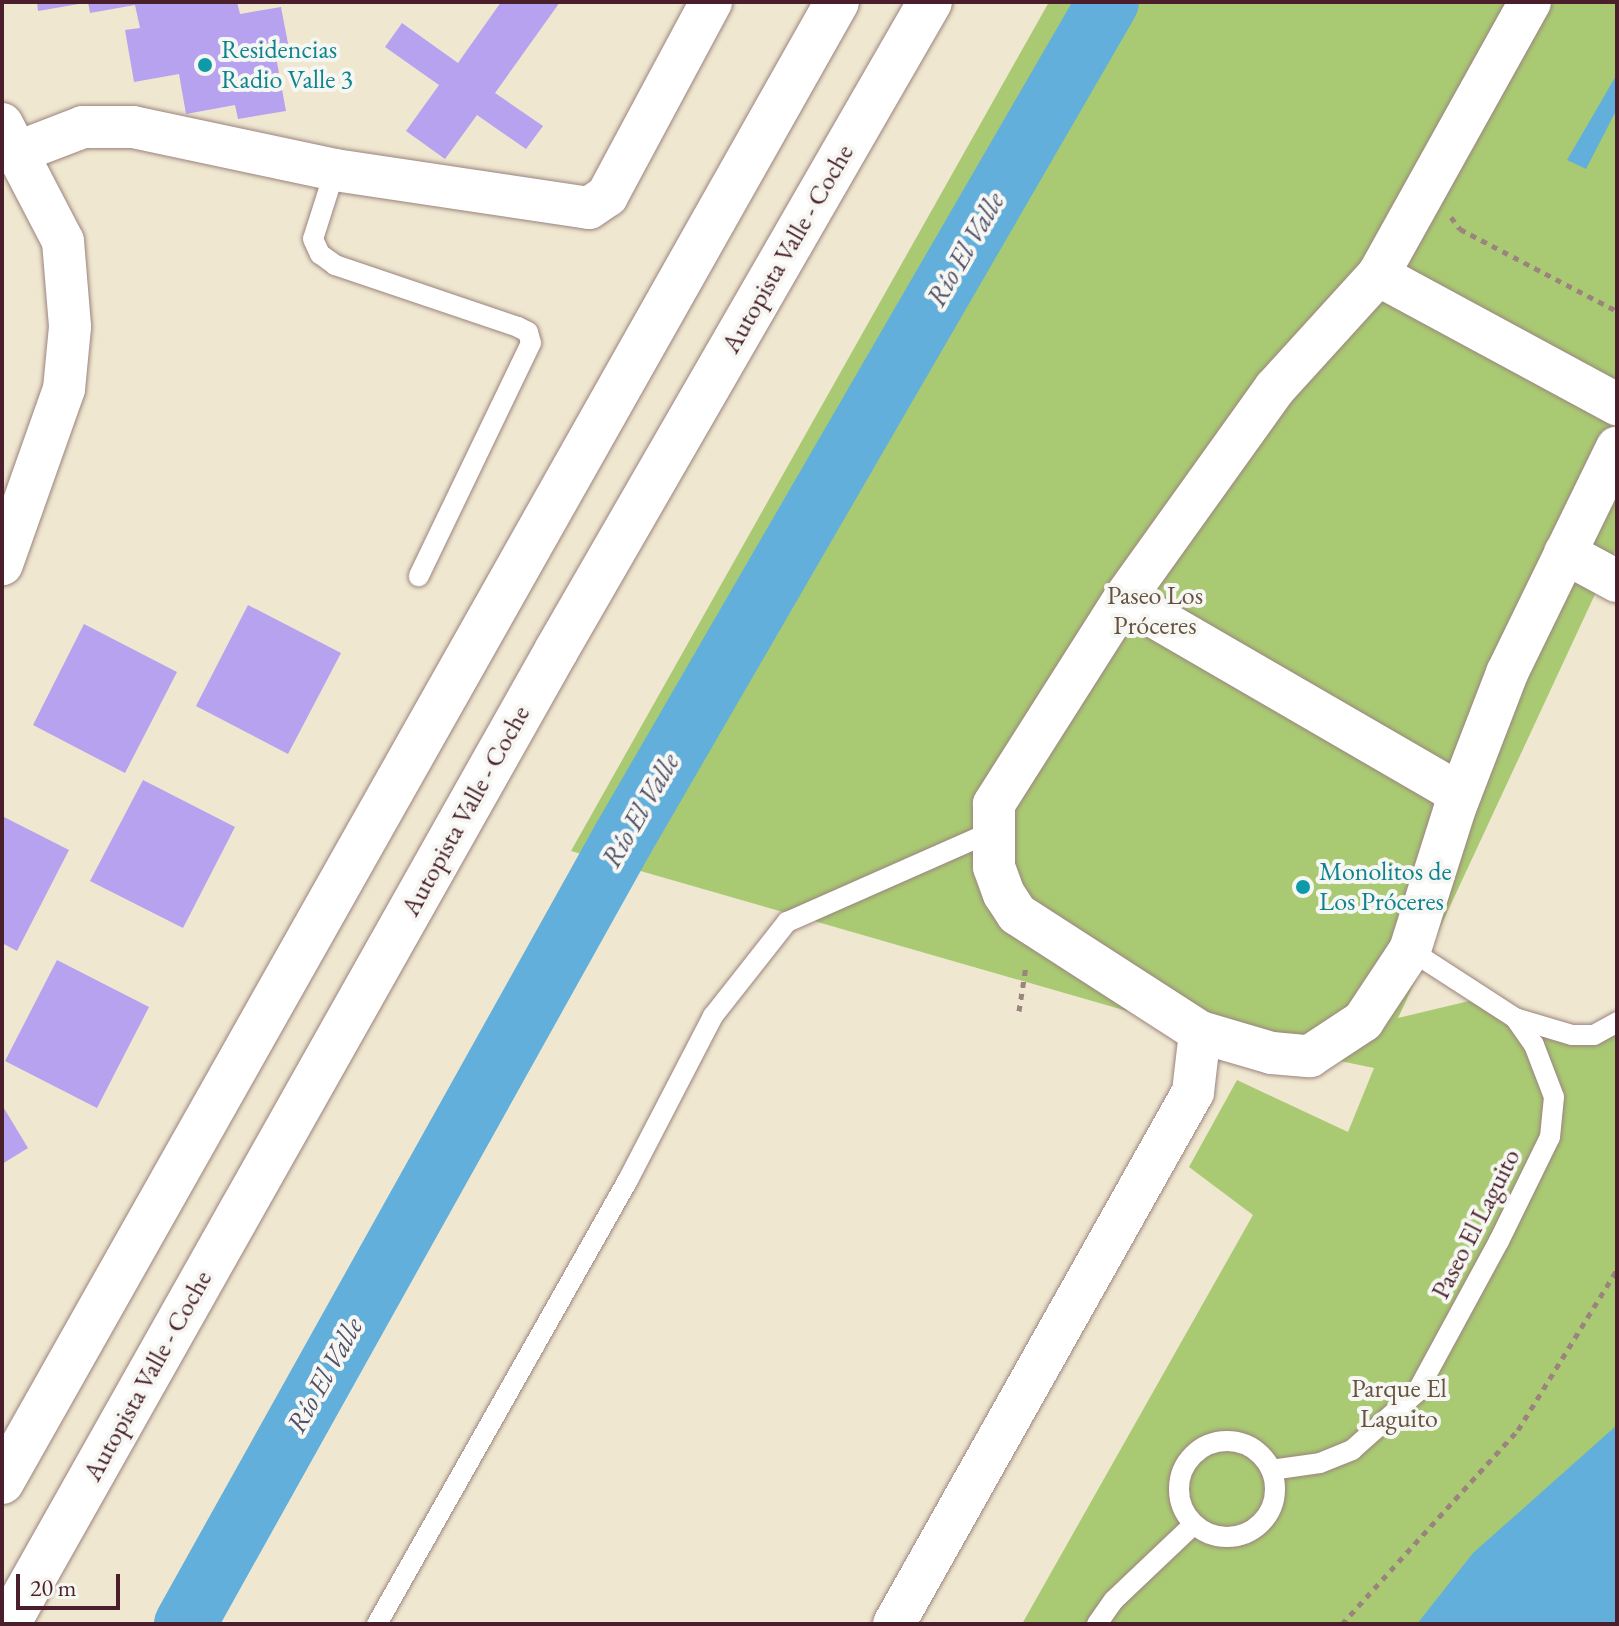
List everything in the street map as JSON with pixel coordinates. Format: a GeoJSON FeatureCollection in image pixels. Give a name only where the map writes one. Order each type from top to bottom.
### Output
{"type":"FeatureCollection","features":[{"type":"Feature","properties":{"kind":"highway"},"geometry":{"type":"LineString","coordinates":[[2,1482],[837,2]]}},
{"type":"Feature","properties":{"kind":"highway","name":"Autopista Valle - Coche"},"geometry":{"type":"LineString","coordinates":[[8,1624],[556,651],[930,2]]}},
{"type":"Feature","properties":{"kind":"street"},"geometry":{"type":"LineString","coordinates":[[2,564],[57,415],[70,327],[63,241],[10,138],[83,127],[133,127],[335,170],[589,208],[607,196],[711,2]]}},
{"type":"Feature","properties":{"kind":"street"},"geometry":{"type":"LineString","coordinates":[[1530,2],[1378,275],[1275,388],[1124,599],[994,804],[991,832],[994,867],[1017,914],[1200,1032],[1272,1053],[1310,1056],[1363,1021],[1410,950],[1460,794],[1507,673],[1617,447]]}},
{"type":"Feature","properties":{"kind":"street"},"geometry":{"type":"LineString","coordinates":[[1378,275],[1617,404]]}},
{"type":"Feature","properties":{"kind":"street"},"geometry":{"type":"LineString","coordinates":[[1565,553],[1617,581]]}},
{"type":"Feature","properties":{"kind":"street"},"geometry":{"type":"LineString","coordinates":[[1124,599],[1460,794]]}},
{"type":"Feature","properties":{"kind":"street"},"geometry":{"type":"LineString","coordinates":[[894,1624],[1193,1092],[1200,1032]]}},
{"type":"Feature","properties":{"kind":"lane"},"geometry":{"type":"LineString","coordinates":[[335,170],[313,239],[320,254],[335,265],[518,327],[528,332],[531,343],[419,576]]}},
{"type":"Feature","properties":{"kind":"lane"},"geometry":{"type":"LineString","coordinates":[[377,1624],[628,1180],[713,1016],[787,922],[991,832]]}},
{"type":"Feature","properties":{"kind":"lane"},"geometry":{"type":"LineString","coordinates":[[1410,950],[1515,1018],[1572,1035],[1594,1035],[1617,1022]]}},
{"type":"Feature","properties":{"kind":"lane","name":"Paseo El Laguito"},"geometry":{"type":"LineString","coordinates":[[1271,1470],[1320,1463],[1352,1450],[1417,1392],[1491,1255],[1550,1137],[1554,1097],[1534,1045],[1515,1018]]}},
{"type":"Feature","properties":{"kind":"lane"},"geometry":{"type":"LineString","coordinates":[[1236,1442],[1251,1447],[1271,1470],[1275,1484],[1270,1512],[1248,1532],[1220,1537],[1194,1524],[1179,1497],[1179,1482],[1193,1455],[1206,1446],[1236,1442]]}},
{"type":"Feature","properties":{"kind":"lane"},"geometry":{"type":"LineString","coordinates":[[1097,1624],[1114,1600],[1194,1524]]}},
{"type":"Feature","properties":{"kind":"path"},"geometry":{"type":"LineString","coordinates":[[1447,211],[1460,229],[1617,311]]}},
{"type":"Feature","properties":{"kind":"path"},"geometry":{"type":"LineString","coordinates":[[1342,1624],[1518,1430],[1617,1270]]}},
{"type":"Feature","properties":{"kind":"green space","name":"Paseo Los Próceres"},"geometry":{"type":"Polygon","coordinates":[[[1049,2],[1617,2],[1617,547],[1398,1018],[1469,1001],[1572,1035],[1617,1019],[1617,1624],[1022,1624],[1253,1215],[1189,1167],[1237,1080],[1348,1132],[1374,1068],[1200,1032],[571,851],[1049,2]]]}},
{"type":"Feature","properties":{"kind":"water"},"geometry":{"type":"Polygon","coordinates":[[[1617,74],[1617,109],[1586,169],[1567,160],[1617,74]]]}},
{"type":"Feature","properties":{"kind":"water"},"geometry":{"type":"Polygon","coordinates":[[[1617,1425],[1617,1624],[1417,1624],[1473,1553],[1617,1425]]]}},
{"type":"Feature","properties":{"kind":"building"},"geometry":{"type":"Polygon","coordinates":[[[37,2],[79,2],[79,4],[38,11],[37,2]]]}},
{"type":"Feature","properties":{"kind":"building","name":"Residencias Radio Valle 3"},"geometry":{"type":"Polygon","coordinates":[[[88,2],[237,2],[240,14],[281,7],[290,54],[276,57],[286,111],[238,119],[235,105],[186,114],[179,74],[134,82],[125,30],[140,28],[135,5],[90,13],[88,2]]]}},
{"type":"Feature","properties":{"kind":"building"},"geometry":{"type":"Polygon","coordinates":[[[501,2],[560,2],[495,93],[543,126],[526,149],[477,115],[445,159],[406,131],[439,85],[385,47],[402,23],[458,63],[501,2]]]}},
{"type":"Feature","properties":{"kind":"building"},"geometry":{"type":"Polygon","coordinates":[[[248,605],[341,653],[288,754],[196,706],[248,605]]]}},
{"type":"Feature","properties":{"kind":"building"},"geometry":{"type":"Polygon","coordinates":[[[84,624],[177,672],[125,773],[33,725],[84,624]]]}},
{"type":"Feature","properties":{"kind":"building"},"geometry":{"type":"Polygon","coordinates":[[[143,780],[235,827],[183,928],[90,881],[143,780]]]}},
{"type":"Feature","properties":{"kind":"building"},"geometry":{"type":"Polygon","coordinates":[[[2,816],[69,850],[17,951],[2,943],[2,816]]]}},
{"type":"Feature","properties":{"kind":"building"},"geometry":{"type":"Polygon","coordinates":[[[57,960],[149,1007],[97,1108],[5,1061],[57,960]]]}},
{"type":"Feature","properties":{"kind":"building"},"geometry":{"type":"Polygon","coordinates":[[[2,1105],[28,1148],[2,1164],[2,1105]]]}},
{"type":"Feature","properties":{"kind":"waterway","name":"Río El Valle"},"geometry":{"type":"LineString","coordinates":[[185,1624],[623,839],[1108,2]]}},
{"type":"Feature","properties":{"kind":"place","name":"Residencias Radio Valle 3"},"geometry":{"type":"Point","coordinates":[205,65]}},
{"type":"Feature","properties":{"kind":"place","name":"Monolitos de Los Próceres"},"geometry":{"type":"Point","coordinates":[1303,887]}},
{"type":"Feature","properties":{"kind":"park label","name":"Parque El Laguito"},"geometry":{"type":"Point","coordinates":[1399,1404]}}]}
